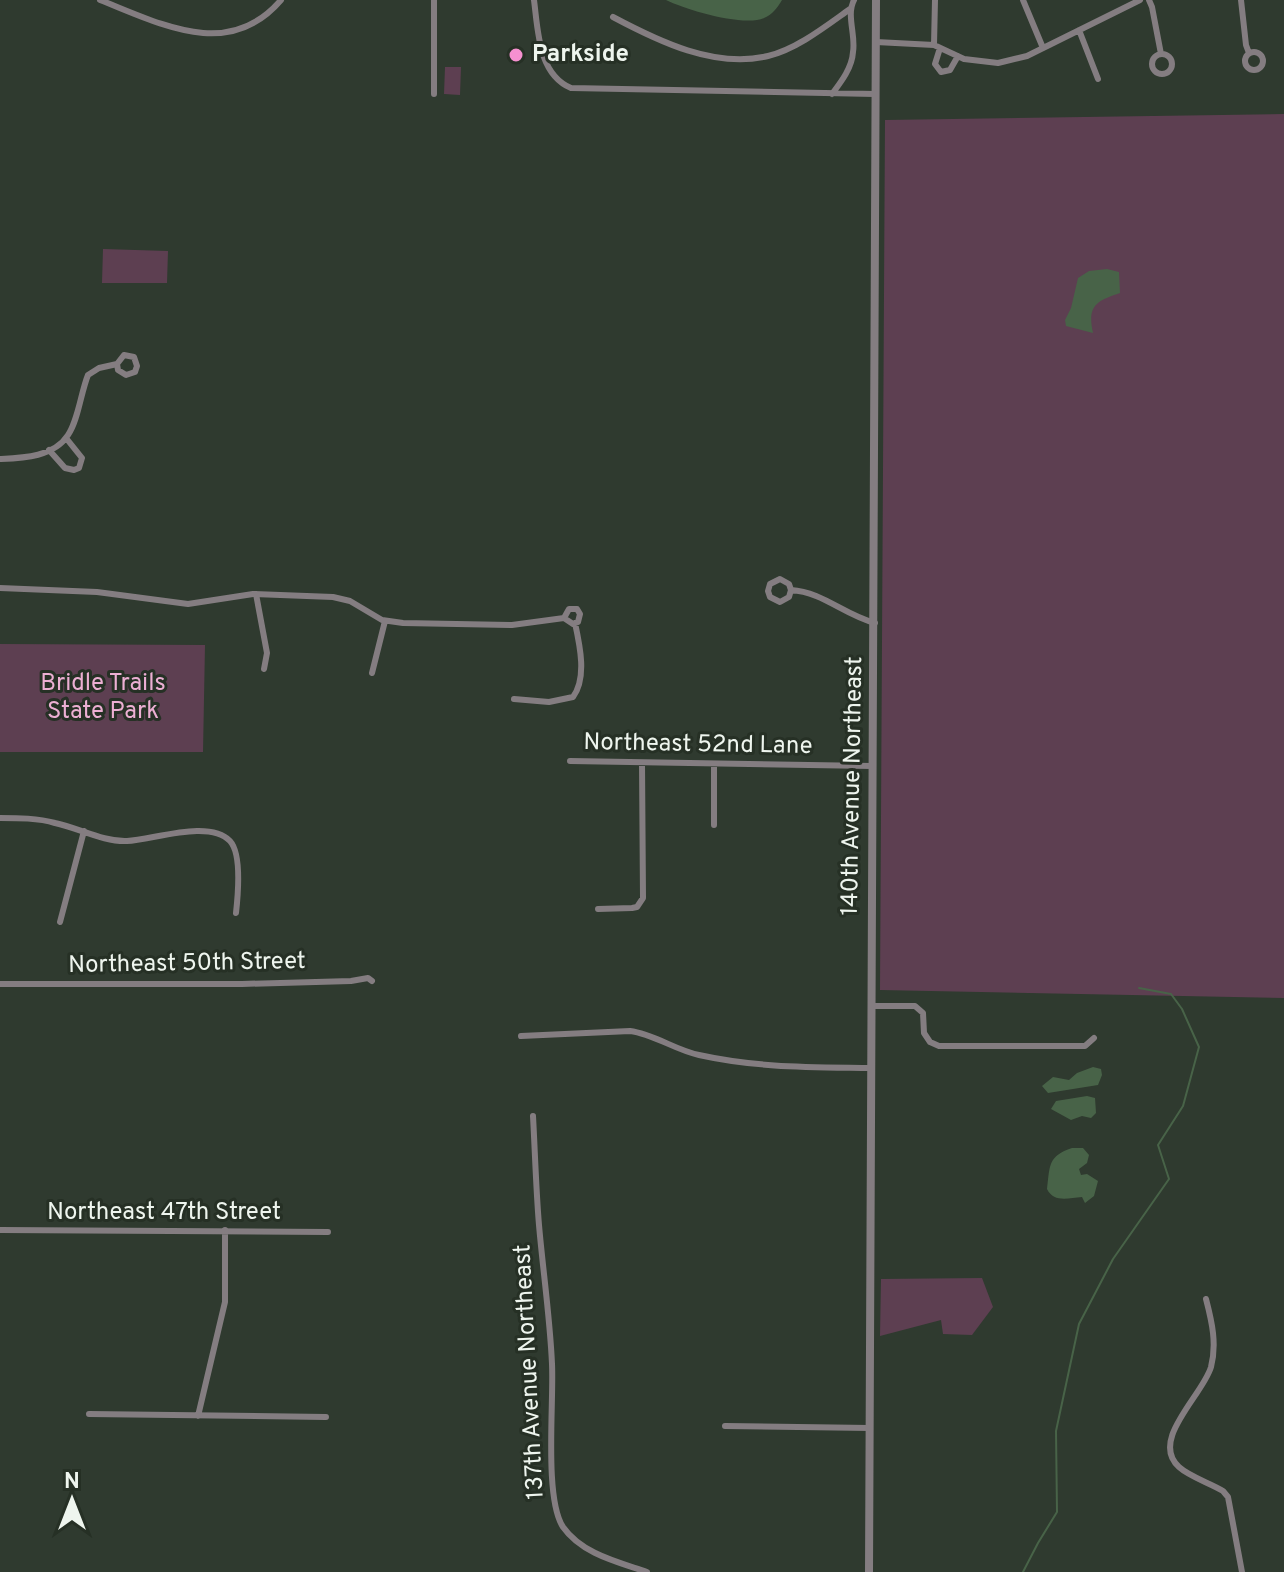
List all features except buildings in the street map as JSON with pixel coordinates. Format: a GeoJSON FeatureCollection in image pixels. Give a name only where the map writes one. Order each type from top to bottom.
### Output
{"type":"FeatureCollection","features":[{"type":"Feature","properties":{"kind":"street"},"geometry":{"type":"LineString","coordinates":[[100,0],[183,31],[204,35],[236,31],[257,23],[281,0]]}},
{"type":"Feature","properties":{"kind":"street"},"geometry":{"type":"LineString","coordinates":[[434,0],[434,94]]}},
{"type":"Feature","properties":{"kind":"street"},"geometry":{"type":"LineString","coordinates":[[534,0],[539,44],[557,79],[581,89],[875,94]]}},
{"type":"Feature","properties":{"kind":"street"},"geometry":{"type":"LineString","coordinates":[[613,17],[680,49],[752,58],[769,56],[821,30],[850,9],[854,0]]}},
{"type":"Feature","properties":{"kind":"street","name":"140th Avenue Northeast"},"geometry":{"type":"LineString","coordinates":[[869,1572],[876,0]]}},
{"type":"Feature","properties":{"kind":"street"},"geometry":{"type":"LineString","coordinates":[[935,0],[935,64],[941,72],[950,70],[958,56]]}},
{"type":"Feature","properties":{"kind":"street"},"geometry":{"type":"LineString","coordinates":[[1023,0],[1043,48]]}},
{"type":"Feature","properties":{"kind":"street"},"geometry":{"type":"LineString","coordinates":[[1113,0],[1118,9]]}},
{"type":"Feature","properties":{"kind":"street"},"geometry":{"type":"LineString","coordinates":[[876,42],[937,46],[958,56],[998,63],[1027,56],[1140,0]]}},
{"type":"Feature","properties":{"kind":"street"},"geometry":{"type":"LineString","coordinates":[[1149,0],[1161,54]]}},
{"type":"Feature","properties":{"kind":"street"},"geometry":{"type":"LineString","coordinates":[[1241,0],[1249,53]]}},
{"type":"Feature","properties":{"kind":"street"},"geometry":{"type":"LineString","coordinates":[[832,94],[853,57],[854,30],[850,9]]}},
{"type":"Feature","properties":{"kind":"street"},"geometry":{"type":"LineString","coordinates":[[1079,30],[1098,79]]}},
{"type":"Feature","properties":{"kind":"street"},"geometry":{"type":"LineString","coordinates":[[0,459],[29,457],[49,450],[66,438],[88,375],[99,368],[117,364]]}},
{"type":"Feature","properties":{"kind":"street"},"geometry":{"type":"LineString","coordinates":[[49,450],[65,468],[79,468],[82,458],[66,438]]}},
{"type":"Feature","properties":{"kind":"street"},"geometry":{"type":"LineString","coordinates":[[0,588],[97,592],[188,604],[256,594],[333,597],[350,601],[385,621],[512,625],[564,618]]}},
{"type":"Feature","properties":{"kind":"street"},"geometry":{"type":"LineString","coordinates":[[791,590],[816,594],[846,612],[875,623]]}},
{"type":"Feature","properties":{"kind":"street"},"geometry":{"type":"LineString","coordinates":[[256,594],[267,653],[264,669]]}},
{"type":"Feature","properties":{"kind":"street"},"geometry":{"type":"LineString","coordinates":[[569,609],[577,609],[580,617],[570,624],[564,618],[569,609]]}},
{"type":"Feature","properties":{"kind":"street"},"geometry":{"type":"LineString","coordinates":[[372,673],[385,621]]}},
{"type":"Feature","properties":{"kind":"street"},"geometry":{"type":"LineString","coordinates":[[514,699],[549,702],[573,697],[580,687],[580,648],[575,623]]}},
{"type":"Feature","properties":{"kind":"street","name":"Northeast 52nd Lane"},"geometry":{"type":"LineString","coordinates":[[570,761],[872,766]]}},
{"type":"Feature","properties":{"kind":"street"},"geometry":{"type":"LineString","coordinates":[[598,909],[637,907],[643,898],[642,763]]}},
{"type":"Feature","properties":{"kind":"street"},"geometry":{"type":"LineString","coordinates":[[714,765],[714,825]]}},
{"type":"Feature","properties":{"kind":"street"},"geometry":{"type":"LineString","coordinates":[[0,818],[52,822],[109,840],[125,841],[196,831],[222,835],[231,841],[235,850],[236,913]]}},
{"type":"Feature","properties":{"kind":"street"},"geometry":{"type":"LineString","coordinates":[[60,922],[84,831]]}},
{"type":"Feature","properties":{"kind":"street","name":"Northeast 50th Street"},"geometry":{"type":"LineString","coordinates":[[0,984],[242,984],[368,978],[372,981]]}},
{"type":"Feature","properties":{"kind":"street"},"geometry":{"type":"LineString","coordinates":[[871,1006],[915,1006],[923,1013],[924,1033],[930,1042],[939,1046],[1085,1046],[1094,1038]]}},
{"type":"Feature","properties":{"kind":"street"},"geometry":{"type":"LineString","coordinates":[[521,1036],[642,1032],[694,1054],[750,1066],[871,1068]]}},
{"type":"Feature","properties":{"kind":"street","name":"137th Avenue Northeast"},"geometry":{"type":"LineString","coordinates":[[533,1116],[552,1364],[557,1512],[562,1525],[575,1540],[598,1555],[647,1572]]}},
{"type":"Feature","properties":{"kind":"street","name":"Northeast 47th Street"},"geometry":{"type":"LineString","coordinates":[[0,1230],[328,1232]]}},
{"type":"Feature","properties":{"kind":"street"},"geometry":{"type":"LineString","coordinates":[[198,1416],[225,1302],[225,1230]]}},
{"type":"Feature","properties":{"kind":"street"},"geometry":{"type":"LineString","coordinates":[[1206,1299],[1214,1339],[1211,1368],[1204,1385],[1172,1432],[1171,1450],[1179,1467],[1223,1491],[1228,1497],[1242,1572]]}},
{"type":"Feature","properties":{"kind":"street"},"geometry":{"type":"LineString","coordinates":[[89,1414],[326,1417]]}},
{"type":"Feature","properties":{"kind":"street"},"geometry":{"type":"LineString","coordinates":[[725,1426],[870,1428]]}},
{"type":"Feature","properties":{"kind":"green space"},"geometry":{"type":"Polygon","coordinates":[[[445,67],[461,67],[460,95],[444,94],[445,67]]]}},
{"type":"Feature","properties":{"kind":"green space"},"geometry":{"type":"Polygon","coordinates":[[[1284,114],[1284,998],[880,990],[885,120],[1284,114]]]}},
{"type":"Feature","properties":{"kind":"green space"},"geometry":{"type":"Polygon","coordinates":[[[103,249],[168,251],[167,283],[102,283],[103,249]]]}},
{"type":"Feature","properties":{"kind":"green space","name":"Bridle Trails State Park"},"geometry":{"type":"Polygon","coordinates":[[[0,644],[205,645],[203,752],[0,752],[0,644]]]}},
{"type":"Feature","properties":{"kind":"green space"},"geometry":{"type":"Polygon","coordinates":[[[982,1278],[993,1307],[972,1335],[943,1334],[941,1320],[880,1336],[881,1279],[982,1278]]]}},
{"type":"Feature","properties":{"kind":"shaded area"},"geometry":{"type":"Polygon","coordinates":[[[666,0],[782,0],[767,16],[743,20],[701,12],[666,0]]]}},
{"type":"Feature","properties":{"kind":"shaded area"},"geometry":{"type":"Polygon","coordinates":[[[1107,269],[1119,272],[1120,293],[1095,306],[1091,316],[1093,333],[1066,326],[1065,320],[1078,278],[1089,271],[1107,269]]]}},
{"type":"Feature","properties":{"kind":"shaded area"},"geometry":{"type":"Polygon","coordinates":[[[1093,1067],[1101,1069],[1098,1085],[1048,1093],[1042,1086],[1053,1077],[1069,1080],[1093,1067]]]}},
{"type":"Feature","properties":{"kind":"shaded area"},"geometry":{"type":"Polygon","coordinates":[[[1087,1096],[1095,1098],[1096,1113],[1091,1118],[1082,1116],[1071,1120],[1051,1109],[1056,1101],[1087,1096]]]}},
{"type":"Feature","properties":{"kind":"shaded area"},"geometry":{"type":"Polygon","coordinates":[[[1072,1148],[1083,1148],[1089,1155],[1087,1163],[1079,1169],[1081,1175],[1087,1174],[1098,1181],[1094,1196],[1085,1203],[1082,1197],[1057,1198],[1047,1189],[1054,1158],[1072,1148]]]}},
{"type":"Feature","properties":{"kind":"waterway"},"geometry":{"type":"LineString","coordinates":[[1023,1572],[1057,1512],[1056,1431],[1079,1324],[1113,1259],[1169,1179],[1158,1145],[1183,1106],[1199,1047],[1182,1009],[1171,994],[1139,988]]}},
{"type":"Feature","properties":{"kind":"place","name":"Parkside"},"geometry":{"type":"Point","coordinates":[516,55]}}]}
